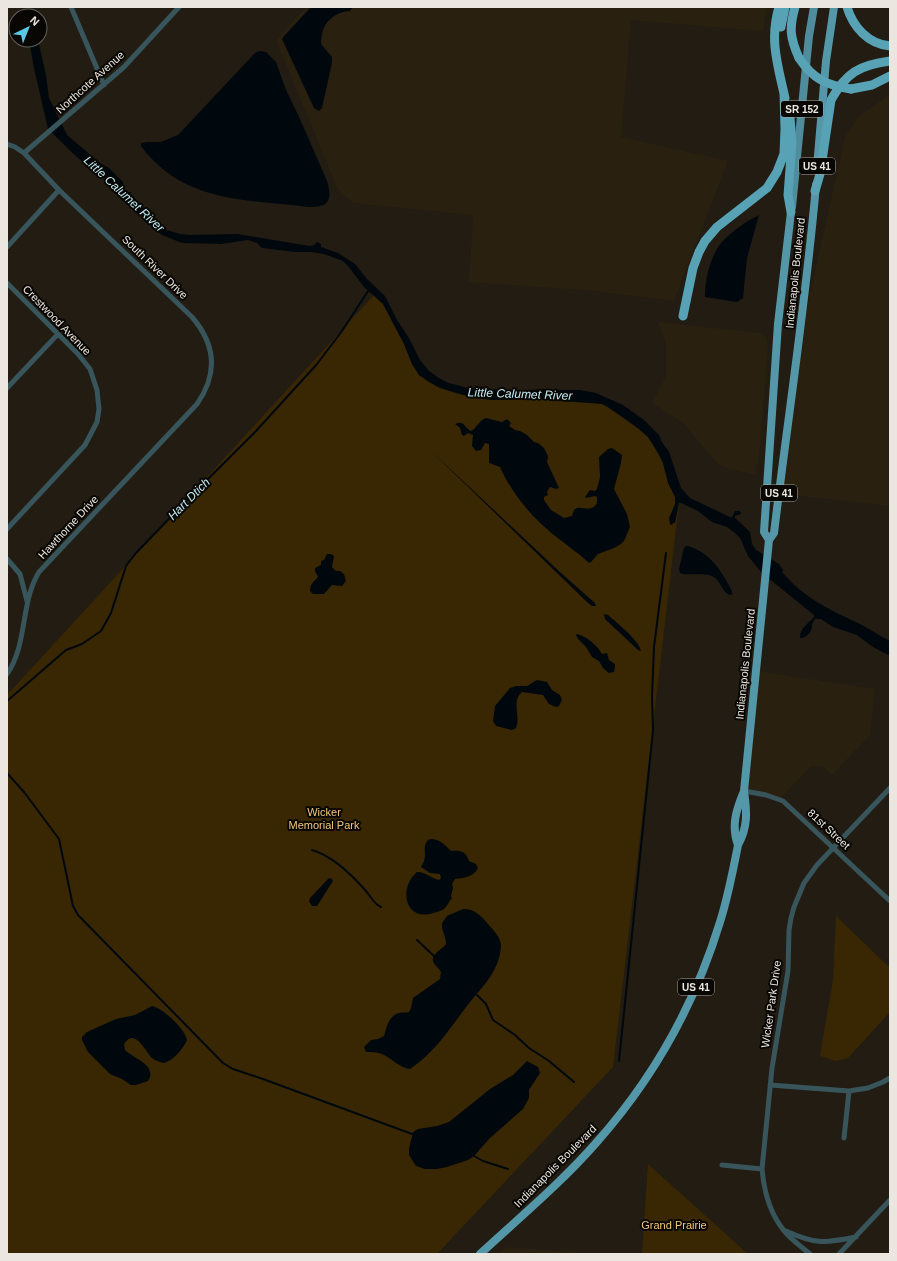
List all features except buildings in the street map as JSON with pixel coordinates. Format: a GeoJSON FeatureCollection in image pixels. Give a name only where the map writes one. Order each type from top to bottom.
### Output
{"type":"FeatureCollection","features":[{"type":"Feature","properties":{"kind":"highway","name":"US 41"},"geometry":{"type":"LineString","coordinates":[[779,7],[774,36],[774,47],[792,132],[788,195],[791,212]]}},
{"type":"Feature","properties":{"kind":"highway"},"geometry":{"type":"LineString","coordinates":[[779,68],[780,30],[786,7]]}},
{"type":"Feature","properties":{"kind":"highway"},"geometry":{"type":"LineString","coordinates":[[795,7],[790,28],[791,37],[798,58],[809,72],[822,81],[838,87],[851,89],[872,85],[890,76]]}},
{"type":"Feature","properties":{"kind":"highway","name":"Indianapolis Boulevard"},"geometry":{"type":"LineString","coordinates":[[480,1254],[582,1158],[621,1113],[643,1084],[672,1038],[693,994],[707,961],[722,915],[738,846],[734,834],[736,808],[744,792],[769,540],[774,533],[794,382],[815,191],[826,61],[834,7]]}},
{"type":"Feature","properties":{"kind":"highway"},"geometry":{"type":"LineString","coordinates":[[847,7],[852,21],[862,34],[870,40],[884,46],[890,46]]}},
{"type":"Feature","properties":{"kind":"highway"},"geometry":{"type":"LineString","coordinates":[[815,191],[820,174],[831,100],[836,91],[843,81],[857,70],[872,64],[890,61]]}},
{"type":"Feature","properties":{"kind":"highway"},"geometry":{"type":"LineString","coordinates":[[683,316],[693,268],[705,241],[717,227],[767,188],[778,172],[784,154],[784,93]]}},
{"type":"Feature","properties":{"kind":"highway","name":"Indianapolis Boulevard"},"geometry":{"type":"LineString","coordinates":[[769,540],[764,532],[778,324],[791,212]]}},
{"type":"Feature","properties":{"kind":"main road","name":"Indianapolis Boulevard"},"geometry":{"type":"LineString","coordinates":[[791,212],[809,36],[814,7]]}},
{"type":"Feature","properties":{"kind":"street"},"geometry":{"type":"LineString","coordinates":[[71,7],[104,85]]}},
{"type":"Feature","properties":{"kind":"street","name":"Northcote Avenue"},"geometry":{"type":"LineString","coordinates":[[24,154],[124,67],[180,7]]}},
{"type":"Feature","properties":{"kind":"street"},"geometry":{"type":"LineString","coordinates":[[7,144],[15,147],[24,154]]}},
{"type":"Feature","properties":{"kind":"street","name":"South River Drive"},"geometry":{"type":"LineString","coordinates":[[24,154],[59,190],[192,316],[206,335],[211,353],[208,385],[203,395],[186,417]]}},
{"type":"Feature","properties":{"kind":"street"},"geometry":{"type":"LineString","coordinates":[[7,247],[59,190]]}},
{"type":"Feature","properties":{"kind":"street","name":"Crestwood Avenue"},"geometry":{"type":"LineString","coordinates":[[7,283],[78,354],[90,369],[97,390],[99,408],[91,435],[77,455],[7,529]]}},
{"type":"Feature","properties":{"kind":"street"},"geometry":{"type":"LineString","coordinates":[[7,388],[58,334]]}},
{"type":"Feature","properties":{"kind":"street","name":"Hawthorne Drive"},"geometry":{"type":"LineString","coordinates":[[7,674],[16,658],[25,623],[27,602],[39,572],[186,417]]}},
{"type":"Feature","properties":{"kind":"street"},"geometry":{"type":"LineString","coordinates":[[7,559],[20,574],[27,602]]}},
{"type":"Feature","properties":{"kind":"street","name":"Wicker Park Drive"},"geometry":{"type":"LineString","coordinates":[[810,1254],[784,1230],[775,1218],[768,1202],[762,1169],[770,1085],[788,971],[789,930],[794,907],[804,883],[810,874],[834,847],[889,791]]}},
{"type":"Feature","properties":{"kind":"street","name":"81st Street"},"geometry":{"type":"LineString","coordinates":[[744,792],[766,795],[783,801],[834,847],[890,901]]}},
{"type":"Feature","properties":{"kind":"street"},"geometry":{"type":"LineString","coordinates":[[770,1085],[849,1092],[868,1088],[890,1078]]}},
{"type":"Feature","properties":{"kind":"street"},"geometry":{"type":"LineString","coordinates":[[844,1138],[849,1092]]}},
{"type":"Feature","properties":{"kind":"street"},"geometry":{"type":"LineString","coordinates":[[722,1165],[762,1169]]}},
{"type":"Feature","properties":{"kind":"street"},"geometry":{"type":"LineString","coordinates":[[839,1254],[890,1200]]}},
{"type":"Feature","properties":{"kind":"street"},"geometry":{"type":"LineString","coordinates":[[784,1230],[798,1237],[814,1242],[831,1242],[856,1237]]}},
{"type":"Feature","properties":{"kind":"shaded area"},"geometry":{"type":"Polygon","coordinates":[[[306,7],[766,7],[763,31],[631,20],[621,137],[728,161],[674,301],[596,291],[469,282],[473,215],[353,203],[338,190],[276,40],[306,7]]]}},
{"type":"Feature","properties":{"kind":"shaded area"},"geometry":{"type":"Polygon","coordinates":[[[890,94],[890,506],[782,494],[804,322],[845,137],[858,117],[890,94]]]}},
{"type":"Feature","properties":{"kind":"shaded area"},"geometry":{"type":"Polygon","coordinates":[[[658,322],[760,333],[766,338],[768,347],[756,475],[719,465],[683,423],[652,403],[666,376],[666,344],[658,322]]]}},
{"type":"Feature","properties":{"kind":"shaded area"},"geometry":{"type":"Polygon","coordinates":[[[757,671],[875,689],[870,735],[832,775],[822,766],[811,766],[781,798],[746,790],[757,671]]]}},
{"type":"Feature","properties":{"kind":"shaded area"},"geometry":{"type":"Polygon","coordinates":[[[507,1247],[594,1254],[498,1254],[507,1247]]]}},
{"type":"Feature","properties":{"kind":"green space","name":"Wicker Memorial Park"},"geometry":{"type":"Polygon","coordinates":[[[374,295],[383,304],[404,344],[412,364],[419,375],[429,382],[440,388],[458,394],[493,400],[532,399],[602,404],[629,421],[648,437],[663,462],[668,483],[679,503],[613,1067],[437,1254],[7,1254],[7,695],[374,295]]]}},
{"type":"Feature","properties":{"kind":"green space"},"geometry":{"type":"Polygon","coordinates":[[[836,916],[890,968],[890,1012],[848,1058],[836,1061],[820,1056],[833,980],[836,916]]]}},
{"type":"Feature","properties":{"kind":"green space","name":"Grand Prairie"},"geometry":{"type":"Polygon","coordinates":[[[648,1164],[748,1254],[642,1254],[648,1164]]]}},
{"type":"Feature","properties":{"kind":"water"},"geometry":{"type":"Polygon","coordinates":[[[311,7],[353,7],[350,11],[342,12],[333,17],[323,30],[321,44],[332,57],[332,63],[322,108],[319,111],[314,108],[282,39],[311,7]]]}},
{"type":"Feature","properties":{"kind":"water","name":"Little Calumet River"},"geometry":{"type":"Polygon","coordinates":[[[30,48],[40,48],[49,98],[67,135],[100,163],[109,168],[123,182],[126,192],[131,192],[131,194],[158,224],[167,230],[180,234],[237,234],[310,246],[317,242],[321,244],[321,247],[338,253],[355,264],[367,279],[385,296],[420,360],[429,371],[449,383],[488,391],[497,389],[513,391],[545,389],[580,390],[596,393],[623,405],[644,420],[659,435],[669,452],[681,488],[690,498],[730,517],[732,517],[735,511],[740,511],[741,514],[735,516],[735,518],[750,532],[752,544],[756,550],[779,564],[783,570],[782,572],[790,581],[808,596],[827,608],[890,641],[890,656],[873,647],[857,635],[833,627],[821,619],[815,619],[809,634],[803,638],[800,638],[801,632],[814,617],[814,615],[762,573],[748,556],[740,538],[735,533],[727,527],[712,522],[698,511],[681,503],[679,503],[675,523],[672,525],[670,524],[669,518],[675,504],[675,497],[668,483],[663,463],[658,453],[648,437],[608,407],[602,404],[592,403],[532,399],[493,400],[474,398],[440,388],[419,375],[412,364],[404,344],[383,304],[364,287],[343,261],[324,254],[262,248],[257,243],[248,240],[221,244],[182,243],[162,235],[124,201],[124,195],[121,192],[114,191],[104,177],[90,165],[79,159],[48,129],[30,48]]]}},
{"type":"Feature","properties":{"kind":"water"},"geometry":{"type":"Polygon","coordinates":[[[260,51],[266,52],[276,62],[286,90],[327,181],[329,198],[327,202],[320,206],[308,207],[247,200],[208,192],[189,185],[171,175],[155,162],[141,146],[141,143],[161,142],[178,135],[255,53],[260,51]]]}},
{"type":"Feature","properties":{"kind":"water"},"geometry":{"type":"Polygon","coordinates":[[[759,215],[747,258],[743,298],[737,302],[705,297],[709,268],[717,249],[721,243],[734,231],[759,215]]]}},
{"type":"Feature","properties":{"kind":"water"},"geometry":{"type":"Polygon","coordinates":[[[486,418],[502,422],[507,419],[511,423],[509,426],[527,435],[534,442],[538,443],[544,448],[548,456],[547,462],[559,488],[556,489],[550,487],[547,492],[548,495],[544,497],[544,500],[551,510],[564,518],[572,516],[576,508],[588,509],[597,503],[597,497],[595,496],[585,497],[590,490],[595,491],[597,489],[600,477],[599,457],[608,449],[612,448],[622,455],[614,489],[627,514],[630,527],[624,541],[614,548],[598,554],[590,563],[537,520],[522,504],[500,467],[489,463],[489,444],[485,443],[481,450],[476,451],[472,446],[473,435],[468,433],[464,436],[462,435],[460,428],[455,424],[462,423],[471,431],[486,418]]]}},
{"type":"Feature","properties":{"kind":"water"},"geometry":{"type":"Polygon","coordinates":[[[431,451],[595,603],[596,606],[592,606],[587,602],[431,451]]]}},
{"type":"Feature","properties":{"kind":"water"},"geometry":{"type":"Polygon","coordinates":[[[688,546],[703,553],[715,564],[732,591],[732,595],[726,592],[718,580],[712,576],[680,573],[679,569],[684,548],[688,546]]]}},
{"type":"Feature","properties":{"kind":"water"},"geometry":{"type":"Polygon","coordinates":[[[327,554],[334,556],[332,567],[336,571],[340,571],[344,574],[346,581],[342,586],[332,585],[324,594],[313,594],[310,591],[311,586],[318,577],[315,568],[321,565],[321,561],[324,560],[327,554]]]}},
{"type":"Feature","properties":{"kind":"water"},"geometry":{"type":"Polygon","coordinates":[[[604,614],[608,615],[627,632],[636,642],[641,651],[638,650],[605,619],[604,614]]]}},
{"type":"Feature","properties":{"kind":"water"},"geometry":{"type":"Polygon","coordinates":[[[577,634],[591,642],[602,654],[607,653],[609,660],[615,664],[614,672],[609,673],[603,668],[599,661],[592,657],[586,647],[578,639],[577,634]]]}},
{"type":"Feature","properties":{"kind":"water"},"geometry":{"type":"Polygon","coordinates":[[[537,680],[547,682],[552,690],[560,695],[562,700],[559,706],[556,707],[549,704],[543,695],[522,692],[517,700],[518,719],[516,728],[512,730],[496,726],[493,721],[495,706],[510,688],[516,686],[527,686],[537,680]]]}},
{"type":"Feature","properties":{"kind":"water"},"geometry":{"type":"Polygon","coordinates":[[[430,839],[439,841],[451,851],[464,853],[469,861],[476,864],[478,868],[471,875],[455,879],[452,884],[452,898],[444,909],[441,911],[423,914],[416,913],[411,908],[407,902],[406,894],[411,879],[417,872],[439,880],[441,878],[440,874],[430,873],[421,867],[425,858],[426,843],[430,839]]]}},
{"type":"Feature","properties":{"kind":"water"},"geometry":{"type":"Polygon","coordinates":[[[329,878],[333,881],[317,906],[312,906],[309,901],[310,898],[329,878]]]}},
{"type":"Feature","properties":{"kind":"water"},"geometry":{"type":"Polygon","coordinates":[[[463,909],[474,911],[480,915],[499,939],[501,949],[496,967],[489,979],[467,1005],[440,1042],[410,1069],[402,1067],[382,1054],[376,1052],[366,1052],[364,1047],[371,1040],[384,1036],[388,1022],[395,1014],[409,1012],[413,998],[440,979],[441,972],[433,958],[435,954],[446,944],[442,923],[447,916],[463,909]]]}},
{"type":"Feature","properties":{"kind":"water"},"geometry":{"type":"Polygon","coordinates":[[[152,1006],[162,1011],[173,1020],[182,1030],[187,1040],[178,1054],[168,1062],[164,1063],[156,1061],[152,1058],[136,1039],[128,1039],[124,1044],[125,1050],[144,1063],[150,1071],[148,1081],[131,1085],[110,1074],[88,1052],[82,1037],[87,1032],[116,1019],[135,1015],[152,1006]]]}},
{"type":"Feature","properties":{"kind":"water"},"geometry":{"type":"Polygon","coordinates":[[[527,1061],[538,1067],[540,1073],[529,1090],[529,1098],[523,1109],[490,1138],[474,1156],[468,1160],[437,1169],[425,1169],[416,1166],[409,1155],[413,1132],[418,1129],[437,1126],[449,1122],[490,1089],[513,1075],[527,1061]]]}},
{"type":"Feature","properties":{"kind":"waterway","name":"Hart Dtich"},"geometry":{"type":"LineString","coordinates":[[7,701],[66,650],[82,644],[101,631],[111,613],[126,566],[136,553],[256,431],[317,364],[342,331],[370,288]]}},
{"type":"Feature","properties":{"kind":"waterway"},"geometry":{"type":"LineString","coordinates":[[619,1061],[653,730],[652,696],[654,647],[666,553]]}},
{"type":"Feature","properties":{"kind":"waterway"},"geometry":{"type":"LineString","coordinates":[[7,773],[24,792],[59,839],[73,906],[78,915],[223,1063],[233,1069],[412,1134]]}},
{"type":"Feature","properties":{"kind":"waterway"},"geometry":{"type":"LineString","coordinates":[[312,850],[335,861],[361,885],[374,902],[381,907]]}},
{"type":"Feature","properties":{"kind":"waterway"},"geometry":{"type":"LineString","coordinates":[[417,940],[434,956]]}},
{"type":"Feature","properties":{"kind":"waterway"},"geometry":{"type":"LineString","coordinates":[[477,995],[486,1004],[493,1020],[515,1035],[529,1048],[549,1061],[574,1082]]}},
{"type":"Feature","properties":{"kind":"waterway"},"geometry":{"type":"LineString","coordinates":[[474,1156],[483,1161],[508,1169]]}}]}
